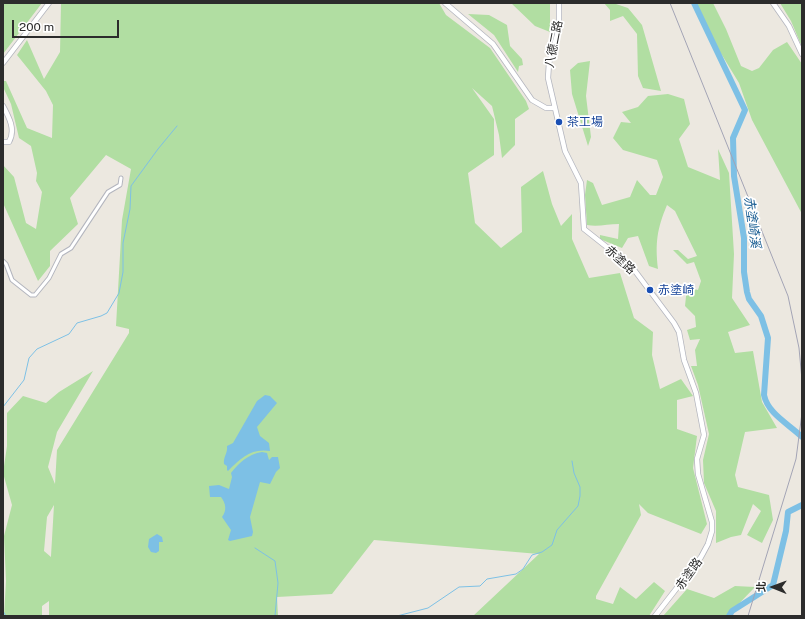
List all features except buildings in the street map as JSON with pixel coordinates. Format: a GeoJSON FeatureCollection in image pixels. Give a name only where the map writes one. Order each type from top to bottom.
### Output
{"type":"FeatureCollection","features":[{"type":"Feature","properties":{"kind":"street"},"geometry":{"type":"LineString","coordinates":[[3,63],[49,3]]}},
{"type":"Feature","properties":{"kind":"street"},"geometry":{"type":"LineString","coordinates":[[445,3],[493,44],[532,100],[546,108],[554,108]]}},
{"type":"Feature","properties":{"kind":"street","name":"八德二路"},"geometry":{"type":"LineString","coordinates":[[554,108],[548,70],[559,28],[558,3]]}},
{"type":"Feature","properties":{"kind":"street"},"geometry":{"type":"LineString","coordinates":[[773,3],[789,26],[802,54]]}},
{"type":"Feature","properties":{"kind":"street"},"geometry":{"type":"LineString","coordinates":[[3,106],[10,120],[12,131],[9,142],[3,142]]}},
{"type":"Feature","properties":{"kind":"street","name":"赤塗路"},"geometry":{"type":"LineString","coordinates":[[554,108],[565,151],[581,183],[584,229],[632,267],[669,315],[679,332],[684,360],[696,393],[704,435],[697,459],[698,474],[712,522],[712,531],[708,544],[701,558],[655,616]]}},
{"type":"Feature","properties":{"kind":"street"},"geometry":{"type":"LineString","coordinates":[[3,261],[6,264],[12,280],[31,295],[35,295],[49,278],[61,254],[71,248],[108,192],[120,185],[121,178]]}},
{"type":"Feature","properties":{"kind":"green space"},"geometry":{"type":"Polygon","coordinates":[[[3,3],[42,3],[3,54],[3,3]]]}},
{"type":"Feature","properties":{"kind":"green space"},"geometry":{"type":"Polygon","coordinates":[[[61,3],[439,3],[446,15],[490,48],[526,101],[529,109],[515,119],[515,145],[502,158],[499,135],[492,106],[472,88],[494,119],[494,155],[468,173],[475,223],[501,248],[522,232],[521,187],[543,171],[552,204],[561,226],[572,214],[572,239],[589,278],[620,273],[634,318],[653,332],[652,355],[660,389],[681,379],[693,396],[677,400],[677,429],[697,436],[693,468],[707,524],[701,534],[648,513],[639,504],[641,515],[596,596],[596,599],[613,604],[620,587],[636,599],[654,582],[665,591],[649,616],[473,616],[539,554],[374,540],[332,594],[277,597],[278,616],[49,616],[49,601],[42,606],[42,616],[4,616],[6,581],[4,536],[12,505],[3,473],[7,446],[7,413],[23,396],[46,403],[59,392],[93,371],[57,432],[48,467],[55,484],[57,450],[129,333],[129,329],[116,326],[122,220],[131,169],[106,155],[70,198],[78,224],[50,251],[50,266],[38,281],[3,203],[3,165],[14,177],[26,223],[36,229],[42,192],[36,181],[37,173],[31,146],[19,138],[11,104],[3,87],[3,81],[6,81],[27,128],[52,138],[53,105],[46,91],[17,55],[27,40],[44,79],[60,52],[61,3]],[[54,505],[47,517],[44,551],[51,557],[54,505]]]}},
{"type":"Feature","properties":{"kind":"green space"},"geometry":{"type":"Polygon","coordinates":[[[511,3],[550,3],[550,32],[535,26],[511,3]]]}},
{"type":"Feature","properties":{"kind":"green space"},"geometry":{"type":"Polygon","coordinates":[[[604,3],[613,3],[628,8],[642,25],[661,91],[643,88],[638,76],[637,34],[623,16],[610,21],[610,10],[604,3]]]}},
{"type":"Feature","properties":{"kind":"green space"},"geometry":{"type":"Polygon","coordinates":[[[696,3],[713,3],[726,29],[741,66],[752,71],[759,68],[773,50],[787,42],[802,64],[802,214],[752,120],[739,83],[708,32],[696,3]]]}},
{"type":"Feature","properties":{"kind":"green space"},"geometry":{"type":"Polygon","coordinates":[[[780,3],[802,3],[802,47],[791,21],[780,3]]]}},
{"type":"Feature","properties":{"kind":"green space"},"geometry":{"type":"Polygon","coordinates":[[[468,14],[489,15],[507,25],[510,46],[522,59],[523,65],[519,66],[518,72],[494,35],[468,14]]]}},
{"type":"Feature","properties":{"kind":"green space"},"geometry":{"type":"Polygon","coordinates":[[[590,61],[586,96],[591,137],[588,146],[572,94],[570,70],[578,63],[590,61]]]}},
{"type":"Feature","properties":{"kind":"green space"},"geometry":{"type":"Polygon","coordinates":[[[668,94],[684,99],[690,124],[679,139],[688,167],[720,180],[718,149],[729,173],[734,254],[732,298],[750,325],[728,332],[735,353],[753,351],[762,402],[777,428],[745,432],[735,475],[738,487],[769,495],[773,520],[762,543],[747,535],[761,511],[753,504],[741,535],[716,543],[716,511],[704,483],[703,460],[709,434],[698,385],[691,366],[697,366],[695,350],[700,339],[690,340],[687,330],[696,327],[695,316],[685,306],[687,287],[698,290],[701,281],[694,262],[687,264],[673,250],[678,250],[688,259],[697,256],[675,211],[667,205],[661,221],[657,244],[658,269],[649,266],[638,236],[628,238],[622,248],[600,239],[600,235],[618,239],[619,224],[595,226],[587,225],[585,195],[587,180],[593,183],[602,205],[630,197],[637,180],[650,195],[656,195],[663,177],[657,160],[623,150],[613,138],[621,122],[631,123],[622,112],[638,107],[648,96],[668,94]]]}},
{"type":"Feature","properties":{"kind":"green space"},"geometry":{"type":"Polygon","coordinates":[[[735,586],[755,587],[727,616],[663,616],[687,589],[714,598],[735,586]]]}},
{"type":"Feature","properties":{"kind":"water"},"geometry":{"type":"Polygon","coordinates":[[[265,395],[270,396],[277,403],[257,427],[260,436],[269,443],[270,451],[257,451],[247,455],[228,471],[227,466],[224,464],[227,446],[233,443],[257,401],[265,395]]]}},
{"type":"Feature","properties":{"kind":"water"},"geometry":{"type":"Polygon","coordinates":[[[262,452],[267,453],[269,460],[272,457],[278,457],[280,468],[276,472],[270,484],[260,482],[250,517],[253,532],[252,536],[230,541],[228,540],[231,530],[222,517],[225,509],[224,502],[221,497],[210,497],[209,486],[219,485],[229,489],[232,477],[231,473],[234,469],[248,457],[262,452]]]}},
{"type":"Feature","properties":{"kind":"water"},"geometry":{"type":"Polygon","coordinates":[[[157,534],[162,537],[163,542],[159,542],[159,551],[156,553],[151,552],[148,547],[149,539],[157,534]]]}},
{"type":"Feature","properties":{"kind":"waterway","name":"赤塗崎溪"},"geometry":{"type":"LineString","coordinates":[[694,3],[745,110],[733,138],[734,176],[744,238],[744,272],[747,292],[749,299],[761,316],[768,338],[764,395],[766,402],[774,413],[802,437]]}},
{"type":"Feature","properties":{"kind":"waterway"},"geometry":{"type":"LineString","coordinates":[[3,407],[24,380],[29,358],[37,349],[69,334],[77,323],[107,313],[119,293],[123,272],[123,243],[130,209],[131,186],[177,126]]}},
{"type":"Feature","properties":{"kind":"waterway"},"geometry":{"type":"LineString","coordinates":[[397,616],[428,608],[459,587],[480,586],[487,579],[516,574],[523,569],[532,555],[542,552],[552,545],[557,530],[578,506],[580,487],[574,473],[572,461]]}},
{"type":"Feature","properties":{"kind":"waterway","name":"赤塗崎溪"},"geometry":{"type":"LineString","coordinates":[[729,616],[732,611],[773,585],[786,531],[788,512],[802,505]]}},
{"type":"Feature","properties":{"kind":"waterway"},"geometry":{"type":"LineString","coordinates":[[255,548],[275,561],[278,583],[275,616]]}},
{"type":"Feature","properties":{"kind":"waterway"},"geometry":{"type":"LineString","coordinates":[[3,611],[6,616]]}},
{"type":"Feature","properties":{"kind":"railway"},"geometry":{"type":"LineString","coordinates":[[670,3],[788,296],[799,348],[802,380]]}},
{"type":"Feature","properties":{"kind":"railway"},"geometry":{"type":"LineString","coordinates":[[748,616],[796,459],[802,413]]}},
{"type":"Feature","properties":{"kind":"place","name":"茶工場"},"geometry":{"type":"Point","coordinates":[559,122]}},
{"type":"Feature","properties":{"kind":"place","name":"赤塗崎"},"geometry":{"type":"Point","coordinates":[650,290]}}]}
